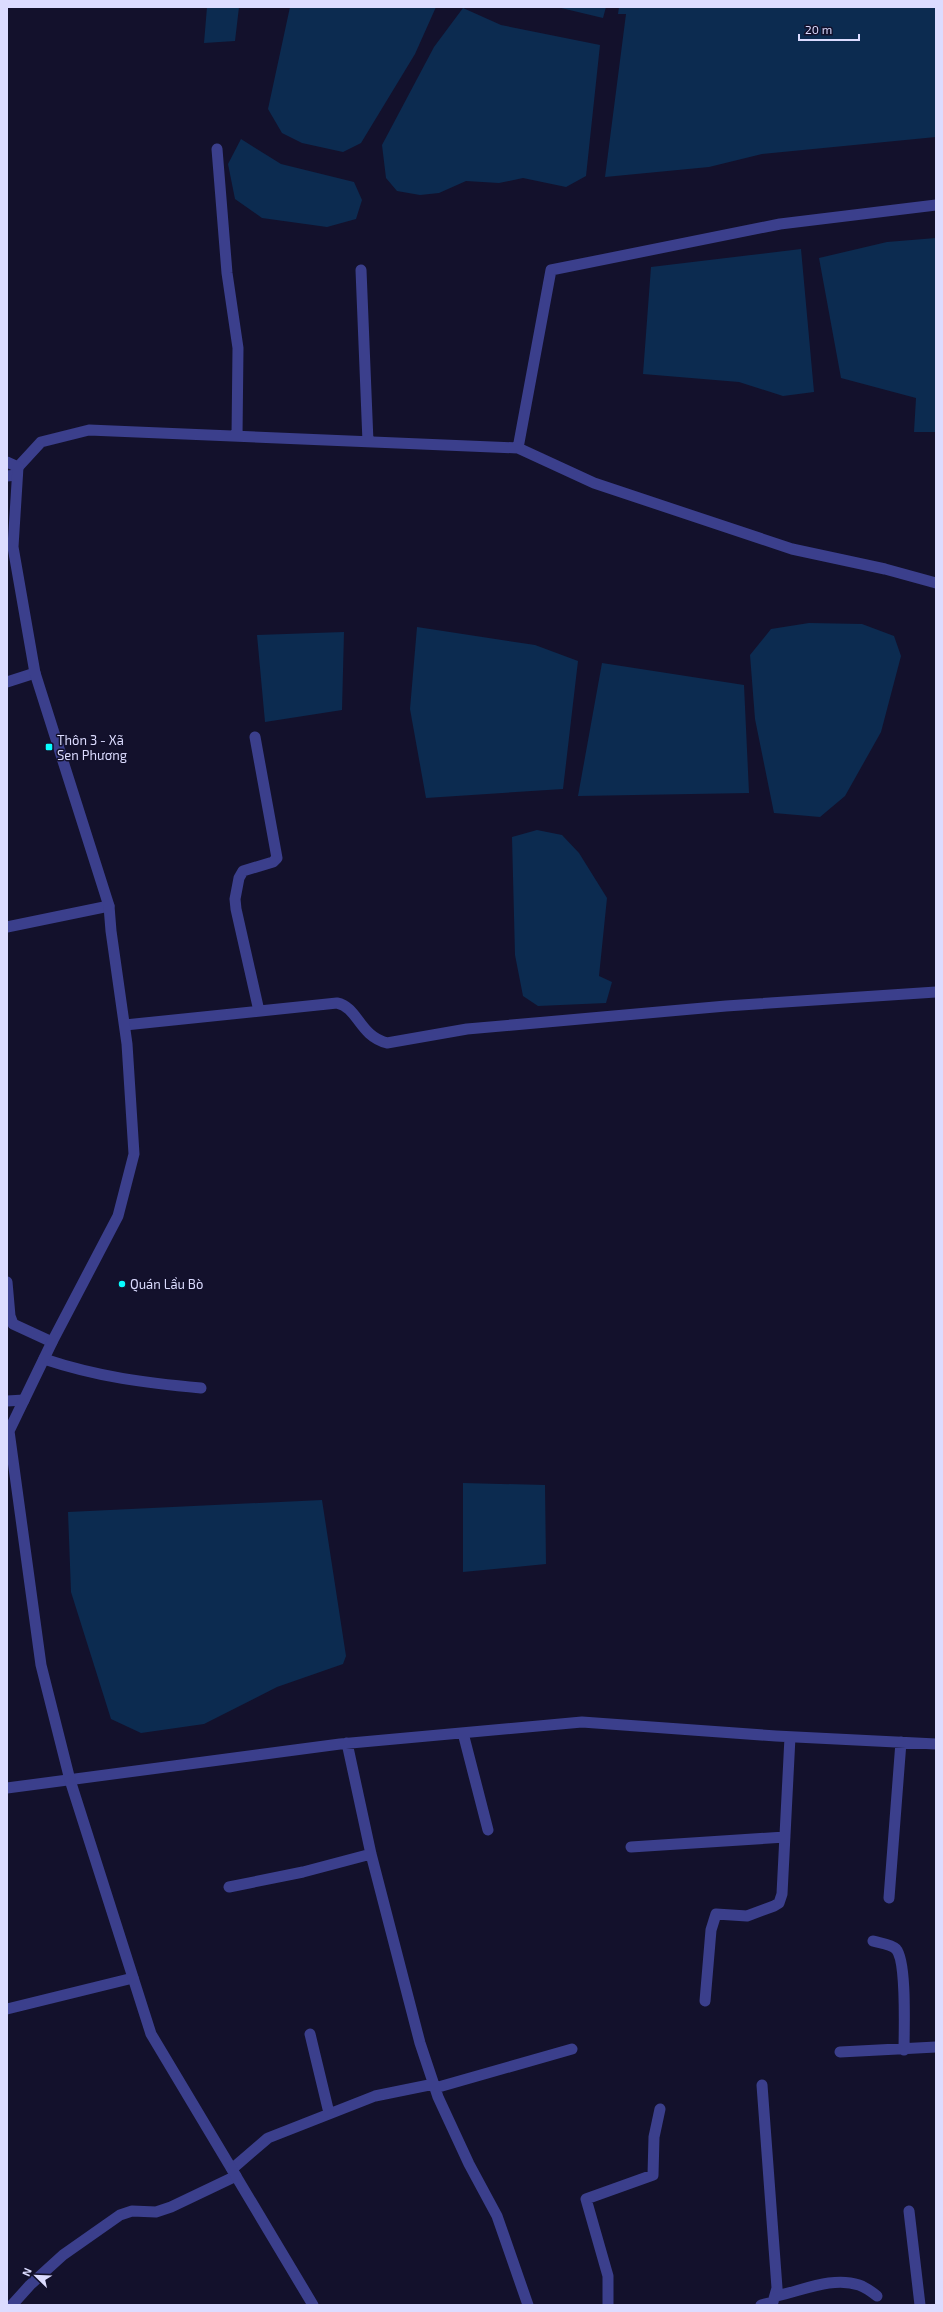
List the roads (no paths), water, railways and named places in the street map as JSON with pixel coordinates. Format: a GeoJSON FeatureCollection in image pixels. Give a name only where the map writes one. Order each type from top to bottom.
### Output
{"type":"FeatureCollection","features":[{"type":"Feature","properties":{"kind":"street"},"geometry":{"type":"LineString","coordinates":[[217,148],[227,273],[238,348],[237,436]]}},
{"type":"Feature","properties":{"kind":"street"},"geometry":{"type":"LineString","coordinates":[[518,448],[551,270],[780,224],[936,205]]}},
{"type":"Feature","properties":{"kind":"street"},"geometry":{"type":"LineString","coordinates":[[361,270],[368,442]]}},
{"type":"Feature","properties":{"kind":"street"},"geometry":{"type":"LineString","coordinates":[[14,472],[41,442],[89,430],[518,448],[594,483],[792,549],[885,569],[936,583]]}},
{"type":"Feature","properties":{"kind":"street"},"geometry":{"type":"LineString","coordinates":[[7,462],[14,472],[13,547],[35,673],[109,906],[111,931],[125,1025],[134,1154],[118,1216],[52,1342],[9,1431],[42,1665],[70,1780],[151,2034],[234,2172],[310,2304]]}},
{"type":"Feature","properties":{"kind":"street"},"geometry":{"type":"LineString","coordinates":[[7,682],[35,673]]}},
{"type":"Feature","properties":{"kind":"street"},"geometry":{"type":"LineString","coordinates":[[255,736],[277,858],[273,862],[243,871],[239,878],[235,899],[259,1011]]}},
{"type":"Feature","properties":{"kind":"street"},"geometry":{"type":"LineString","coordinates":[[7,927],[109,906]]}},
{"type":"Feature","properties":{"kind":"street"},"geometry":{"type":"LineString","coordinates":[[125,1025],[328,1003],[344,1004],[369,1035],[377,1040],[387,1043],[467,1029],[726,1006],[936,992]]}},
{"type":"Feature","properties":{"kind":"street"},"geometry":{"type":"LineString","coordinates":[[7,1282],[10,1316],[13,1324],[52,1342]]}},
{"type":"Feature","properties":{"kind":"street"},"geometry":{"type":"LineString","coordinates":[[44,1359],[77,1370],[132,1382],[202,1388]]}},
{"type":"Feature","properties":{"kind":"street"},"geometry":{"type":"LineString","coordinates":[[7,1401],[24,1400]]}},
{"type":"Feature","properties":{"kind":"street"},"geometry":{"type":"LineString","coordinates":[[7,1788],[347,1743],[582,1722],[790,1737],[936,1744]]}},
{"type":"Feature","properties":{"kind":"street"},"geometry":{"type":"LineString","coordinates":[[463,1733],[488,1830]]}},
{"type":"Feature","properties":{"kind":"street"},"geometry":{"type":"LineString","coordinates":[[705,2001],[713,1918],[720,1912],[747,1916],[779,1903],[782,1894],[790,1737]]}},
{"type":"Feature","properties":{"kind":"street"},"geometry":{"type":"LineString","coordinates":[[889,1898],[901,1742]]}},
{"type":"Feature","properties":{"kind":"street"},"geometry":{"type":"LineString","coordinates":[[347,1743],[371,1854],[420,2043],[434,2086],[469,2164],[497,2216],[528,2305]]}},
{"type":"Feature","properties":{"kind":"street"},"geometry":{"type":"LineString","coordinates":[[631,1847],[785,1837]]}},
{"type":"Feature","properties":{"kind":"street"},"geometry":{"type":"LineString","coordinates":[[229,1888],[303,1872],[371,1854]]}},
{"type":"Feature","properties":{"kind":"street"},"geometry":{"type":"LineString","coordinates":[[873,1940],[895,1948],[900,1956],[903,1993],[904,2050]]}},
{"type":"Feature","properties":{"kind":"street"},"geometry":{"type":"LineString","coordinates":[[7,2009],[133,1978]]}},
{"type":"Feature","properties":{"kind":"street"},"geometry":{"type":"LineString","coordinates":[[310,2034],[329,2113]]}},
{"type":"Feature","properties":{"kind":"street"},"geometry":{"type":"LineString","coordinates":[[840,2052],[904,2050],[936,2047]]}},
{"type":"Feature","properties":{"kind":"street"},"geometry":{"type":"LineString","coordinates":[[12,2305],[30,2285],[63,2255],[120,2215],[132,2211],[156,2212],[171,2208],[234,2172],[268,2138],[375,2096],[434,2086],[572,2049]]}},
{"type":"Feature","properties":{"kind":"street"},"geometry":{"type":"LineString","coordinates":[[761,2305],[773,2302],[776,2296],[775,2258],[762,2085]]}},
{"type":"Feature","properties":{"kind":"street"},"geometry":{"type":"LineString","coordinates":[[608,2305],[608,2276],[586,2199],[653,2175],[654,2137],[660,2109]]}},
{"type":"Feature","properties":{"kind":"street"},"geometry":{"type":"LineString","coordinates":[[909,2211],[920,2305]]}},
{"type":"Feature","properties":{"kind":"street"},"geometry":{"type":"LineString","coordinates":[[776,2296],[818,2285],[837,2283],[858,2285],[878,2296]]}},
{"type":"Feature","properties":{"kind":"water"},"geometry":{"type":"Polygon","coordinates":[[[207,7],[239,7],[235,41],[204,43],[207,7]]]}},
{"type":"Feature","properties":{"kind":"water"},"geometry":{"type":"Polygon","coordinates":[[[290,7],[436,7],[415,54],[361,143],[343,152],[302,143],[282,133],[268,109],[290,7]]]}},
{"type":"Feature","properties":{"kind":"water"},"geometry":{"type":"Polygon","coordinates":[[[557,7],[606,7],[603,18],[557,7]]]}},
{"type":"Feature","properties":{"kind":"water"},"geometry":{"type":"Polygon","coordinates":[[[619,7],[936,7],[936,137],[762,154],[709,167],[605,177],[626,14],[618,14],[619,7]]]}},
{"type":"Feature","properties":{"kind":"water"},"geometry":{"type":"Polygon","coordinates":[[[463,8],[501,25],[600,45],[586,176],[566,187],[523,178],[499,183],[466,181],[439,193],[420,195],[397,191],[386,178],[382,145],[434,47],[463,8]]]}},
{"type":"Feature","properties":{"kind":"water"},"geometry":{"type":"Polygon","coordinates":[[[241,139],[281,164],[354,182],[362,200],[356,219],[327,227],[262,218],[235,199],[228,164],[241,139]]]}},
{"type":"Feature","properties":{"kind":"water"},"geometry":{"type":"Polygon","coordinates":[[[936,238],[936,432],[914,432],[916,398],[841,378],[819,258],[887,242],[936,238]]]}},
{"type":"Feature","properties":{"kind":"water"},"geometry":{"type":"Polygon","coordinates":[[[801,249],[814,392],[783,396],[739,382],[643,374],[651,267],[801,249]]]}},
{"type":"Feature","properties":{"kind":"water"},"geometry":{"type":"Polygon","coordinates":[[[809,623],[862,624],[894,636],[901,656],[881,732],[845,796],[820,817],[774,813],[755,719],[750,655],[771,629],[809,623]]]}},
{"type":"Feature","properties":{"kind":"water"},"geometry":{"type":"Polygon","coordinates":[[[417,627],[535,645],[578,661],[563,789],[426,798],[410,709],[417,627]]]}},
{"type":"Feature","properties":{"kind":"water"},"geometry":{"type":"Polygon","coordinates":[[[344,632],[342,710],[265,722],[257,635],[344,632]]]}},
{"type":"Feature","properties":{"kind":"water"},"geometry":{"type":"Polygon","coordinates":[[[602,663],[744,685],[749,793],[578,796],[602,663]]]}},
{"type":"Feature","properties":{"kind":"water"},"geometry":{"type":"Polygon","coordinates":[[[537,830],[562,835],[579,853],[607,898],[599,976],[612,982],[606,1003],[538,1006],[523,996],[515,955],[512,837],[537,830]]]}},
{"type":"Feature","properties":{"kind":"water"},"geometry":{"type":"Polygon","coordinates":[[[463,1483],[545,1485],[546,1564],[463,1572],[463,1483]]]}},
{"type":"Feature","properties":{"kind":"water"},"geometry":{"type":"Polygon","coordinates":[[[322,1500],[346,1656],[343,1664],[277,1687],[204,1724],[141,1733],[111,1719],[71,1592],[68,1512],[322,1500]]]}},
{"type":"Feature","properties":{"kind":"place","name":"Thôn 3 - Xã Sen Phương"},"geometry":{"type":"Point","coordinates":[49,747]}},
{"type":"Feature","properties":{"kind":"place","name":"Quán Lẩu Bò"},"geometry":{"type":"Point","coordinates":[122,1284]}}]}
